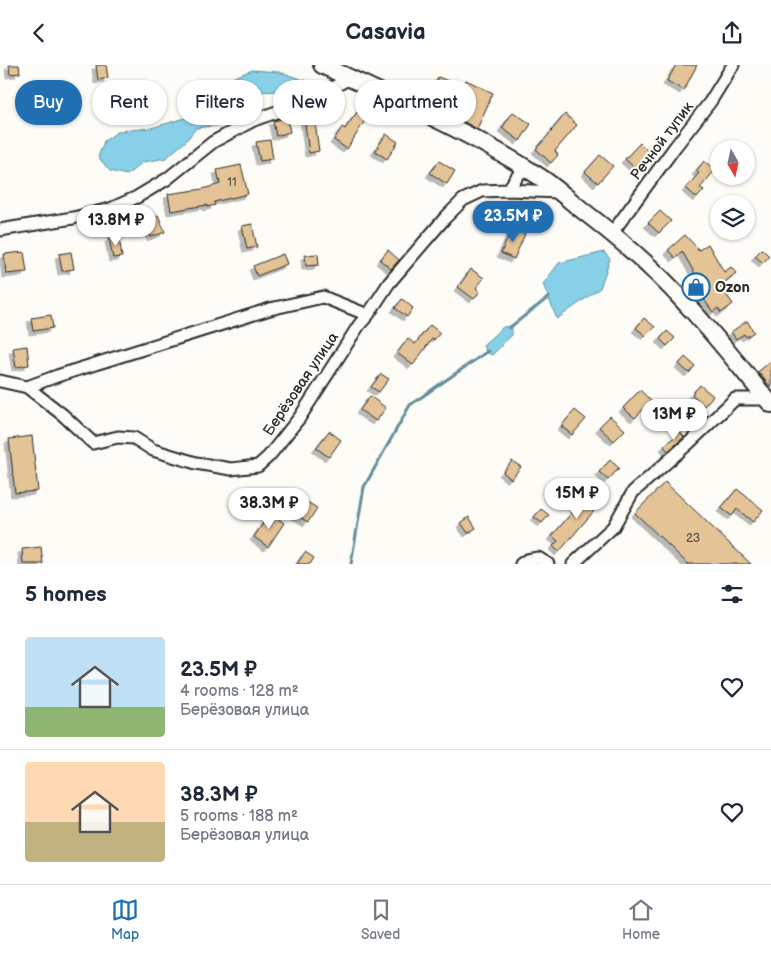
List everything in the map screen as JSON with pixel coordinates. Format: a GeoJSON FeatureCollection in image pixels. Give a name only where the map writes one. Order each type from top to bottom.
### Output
{"type":"FeatureCollection","features":[{"type":"Feature","properties":{"kind":"street"},"geometry":{"type":"LineString","coordinates":[[322,65],[420,110],[524,167],[542,179],[612,233],[642,259],[687,304],[769,401]]}},
{"type":"Feature","properties":{"kind":"street","name":"Речной тупик"},"geometry":{"type":"LineString","coordinates":[[612,233],[710,102],[733,65]]}},
{"type":"Feature","properties":{"kind":"street"},"geometry":{"type":"LineString","coordinates":[[0,230],[73,218],[110,209],[137,197],[167,179],[221,138],[254,120],[310,100],[350,78]]}},
{"type":"Feature","properties":{"kind":"street"},"geometry":{"type":"LineString","coordinates":[[508,190],[524,167]]}},
{"type":"Feature","properties":{"kind":"street","name":"Берёзовая улица"},"geometry":{"type":"LineString","coordinates":[[27,387],[63,415],[93,443],[118,437],[134,438],[153,451],[196,463],[231,469],[258,467],[300,417],[389,283],[463,200],[482,191],[559,192]]}},
{"type":"Feature","properties":{"kind":"street"},"geometry":{"type":"LineString","coordinates":[[0,381],[27,387],[270,309],[323,297],[368,315]]}},
{"type":"Feature","properties":{"kind":"street"},"geometry":{"type":"LineString","coordinates":[[573,564],[613,527],[633,492],[735,399],[769,401]]}},
{"type":"Feature","properties":{"kind":"street"},"geometry":{"type":"LineString","coordinates":[[521,564],[526,560],[538,558],[548,564]]}},
{"type":"Feature","properties":{"kind":"water"},"geometry":{"type":"Polygon","coordinates":[[[252,70],[279,72],[304,80],[273,80],[273,91],[263,92],[263,80],[232,80],[232,78],[252,70]]]}},
{"type":"Feature","properties":{"kind":"water"},"geometry":{"type":"Polygon","coordinates":[[[177,120],[177,125],[221,125],[196,128],[186,141],[166,158],[143,162],[127,175],[110,171],[98,157],[104,141],[119,131],[151,128],[167,125],[167,123],[177,120]]]}},
{"type":"Feature","properties":{"kind":"water"},"geometry":{"type":"Polygon","coordinates":[[[604,252],[610,259],[600,288],[557,319],[543,284],[559,263],[604,252]]]}},
{"type":"Feature","properties":{"kind":"water"},"geometry":{"type":"Polygon","coordinates":[[[512,326],[512,335],[492,355],[486,352],[483,345],[503,327],[512,326]]]}},
{"type":"Feature","properties":{"kind":"building"},"geometry":{"type":"Polygon","coordinates":[[[9,65],[19,65],[20,73],[10,74],[9,65]]]}},
{"type":"Feature","properties":{"kind":"building"},"geometry":{"type":"Polygon","coordinates":[[[96,65],[106,65],[108,78],[98,80],[96,65]]]}},
{"type":"Feature","properties":{"kind":"building"},"geometry":{"type":"Polygon","coordinates":[[[676,65],[697,65],[684,90],[667,81],[676,65]]]}},
{"type":"Feature","properties":{"kind":"building"},"geometry":{"type":"Polygon","coordinates":[[[476,85],[493,93],[477,129],[470,125],[476,125],[476,85]]]}},
{"type":"Feature","properties":{"kind":"building"},"geometry":{"type":"Polygon","coordinates":[[[513,112],[531,124],[520,141],[502,128],[513,112]]]}},
{"type":"Feature","properties":{"kind":"building"},"geometry":{"type":"Polygon","coordinates":[[[565,114],[577,125],[555,151],[558,155],[551,163],[536,149],[565,114]]]}},
{"type":"Feature","properties":{"kind":"building"},"geometry":{"type":"Polygon","coordinates":[[[355,115],[355,125],[362,125],[347,149],[334,140],[342,127],[345,129],[355,115]]]}},
{"type":"Feature","properties":{"kind":"building"},"geometry":{"type":"Polygon","coordinates":[[[274,125],[288,125],[290,132],[276,136],[274,125]]]}},
{"type":"Feature","properties":{"kind":"building"},"geometry":{"type":"Polygon","coordinates":[[[305,125],[315,125],[319,151],[309,153],[305,125]]]}},
{"type":"Feature","properties":{"kind":"building"},"geometry":{"type":"Polygon","coordinates":[[[386,134],[398,142],[387,159],[375,151],[386,134]]]}},
{"type":"Feature","properties":{"kind":"building"},"geometry":{"type":"Polygon","coordinates":[[[270,140],[273,159],[260,161],[256,142],[270,140]]]}},
{"type":"Feature","properties":{"kind":"building"},"geometry":{"type":"Polygon","coordinates":[[[640,143],[651,154],[636,169],[625,159],[640,143]]]}},
{"type":"Feature","properties":{"kind":"building"},"geometry":{"type":"Polygon","coordinates":[[[600,155],[613,166],[598,183],[585,172],[600,155]]]}},
{"type":"Feature","properties":{"kind":"building"},"geometry":{"type":"Polygon","coordinates":[[[439,161],[455,171],[447,184],[430,173],[439,161]]]}},
{"type":"Feature","properties":{"kind":"building"},"geometry":{"type":"Polygon","coordinates":[[[704,161],[710,166],[710,176],[700,188],[704,190],[697,198],[686,188],[699,173],[696,171],[704,161]]]}},
{"type":"Feature","properties":{"kind":"building"},"geometry":{"type":"Polygon","coordinates":[[[241,165],[248,194],[214,202],[215,205],[207,207],[207,205],[171,211],[168,194],[203,189],[220,184],[217,170],[241,165]]]}},
{"type":"Feature","properties":{"kind":"building"},"geometry":{"type":"Polygon","coordinates":[[[660,211],[671,221],[659,233],[648,223],[660,211]]]}},
{"type":"Feature","properties":{"kind":"building"},"geometry":{"type":"Polygon","coordinates":[[[158,215],[165,232],[151,237],[144,220],[158,215]]]}},
{"type":"Feature","properties":{"kind":"building"},"geometry":{"type":"Polygon","coordinates":[[[252,224],[257,247],[247,249],[242,226],[252,224]]]}},
{"type":"Feature","properties":{"kind":"building"},"geometry":{"type":"Polygon","coordinates":[[[512,228],[525,234],[514,259],[501,253],[512,228]]]}},
{"type":"Feature","properties":{"kind":"building"},"geometry":{"type":"Polygon","coordinates":[[[685,235],[699,250],[708,244],[724,272],[731,267],[736,273],[720,286],[733,304],[721,313],[718,308],[713,312],[697,290],[695,292],[690,285],[698,279],[682,251],[675,258],[668,250],[685,235]]]}},
{"type":"Feature","properties":{"kind":"building"},"geometry":{"type":"Polygon","coordinates":[[[119,236],[122,257],[113,258],[109,238],[119,236]]]}},
{"type":"Feature","properties":{"kind":"building"},"geometry":{"type":"Polygon","coordinates":[[[762,249],[769,256],[763,263],[755,256],[762,249]]]}},
{"type":"Feature","properties":{"kind":"building"},"geometry":{"type":"Polygon","coordinates":[[[388,250],[399,260],[391,269],[380,260],[388,250]]]}},
{"type":"Feature","properties":{"kind":"building"},"geometry":{"type":"Polygon","coordinates":[[[24,252],[27,272],[6,274],[4,254],[24,252]]]}},
{"type":"Feature","properties":{"kind":"building"},"geometry":{"type":"Polygon","coordinates":[[[71,252],[74,269],[62,271],[59,254],[71,252]]]}},
{"type":"Feature","properties":{"kind":"building"},"geometry":{"type":"Polygon","coordinates":[[[283,254],[287,264],[257,276],[253,266],[283,254]]]}},
{"type":"Feature","properties":{"kind":"building"},"geometry":{"type":"Polygon","coordinates":[[[318,254],[319,265],[306,266],[305,255],[318,254]]]}},
{"type":"Feature","properties":{"kind":"building"},"geometry":{"type":"Polygon","coordinates":[[[471,269],[484,278],[476,288],[480,291],[474,299],[458,287],[471,269]]]}},
{"type":"Feature","properties":{"kind":"building"},"geometry":{"type":"Polygon","coordinates":[[[402,299],[413,308],[407,317],[395,308],[402,299]]]}},
{"type":"Feature","properties":{"kind":"building"},"geometry":{"type":"Polygon","coordinates":[[[51,315],[53,328],[33,331],[31,318],[51,315]]]}},
{"type":"Feature","properties":{"kind":"building"},"geometry":{"type":"Polygon","coordinates":[[[644,318],[655,327],[646,336],[636,328],[644,318]]]}},
{"type":"Feature","properties":{"kind":"building"},"geometry":{"type":"Polygon","coordinates":[[[747,321],[754,332],[746,337],[744,334],[736,339],[731,332],[747,321]]]}},
{"type":"Feature","properties":{"kind":"building"},"geometry":{"type":"Polygon","coordinates":[[[430,325],[440,333],[434,340],[432,339],[413,365],[397,353],[408,339],[415,344],[430,325]]]}},
{"type":"Feature","properties":{"kind":"building"},"geometry":{"type":"Polygon","coordinates":[[[667,331],[675,338],[667,346],[660,339],[667,331]]]}},
{"type":"Feature","properties":{"kind":"building"},"geometry":{"type":"Polygon","coordinates":[[[27,346],[29,365],[16,367],[13,348],[27,346]]]}},
{"type":"Feature","properties":{"kind":"building"},"geometry":{"type":"Polygon","coordinates":[[[685,357],[695,366],[689,373],[679,364],[685,357]]]}},
{"type":"Feature","properties":{"kind":"building"},"geometry":{"type":"Polygon","coordinates":[[[771,361],[771,387],[758,372],[771,361]]]}},
{"type":"Feature","properties":{"kind":"building"},"geometry":{"type":"Polygon","coordinates":[[[381,374],[389,379],[379,392],[371,387],[381,374]]]}},
{"type":"Feature","properties":{"kind":"building"},"geometry":{"type":"Polygon","coordinates":[[[700,385],[713,396],[704,406],[692,394],[700,385]]]}},
{"type":"Feature","properties":{"kind":"building"},"geometry":{"type":"Polygon","coordinates":[[[640,390],[651,401],[635,418],[623,408],[640,390]]]}},
{"type":"Feature","properties":{"kind":"building"},"geometry":{"type":"Polygon","coordinates":[[[370,396],[386,408],[376,421],[360,410],[370,396]]]}},
{"type":"Feature","properties":{"kind":"building"},"geometry":{"type":"Polygon","coordinates":[[[575,410],[586,419],[572,435],[561,426],[575,410]]]}},
{"type":"Feature","properties":{"kind":"building"},"geometry":{"type":"Polygon","coordinates":[[[610,416],[625,430],[614,441],[599,427],[610,416]]]}},
{"type":"Feature","properties":{"kind":"building"},"geometry":{"type":"Polygon","coordinates":[[[329,431],[341,440],[329,457],[316,448],[329,431]]]}},
{"type":"Feature","properties":{"kind":"building"},"geometry":{"type":"Polygon","coordinates":[[[680,432],[684,437],[668,451],[664,446],[680,432]]]}},
{"type":"Feature","properties":{"kind":"building"},"geometry":{"type":"Polygon","coordinates":[[[32,436],[38,491],[15,493],[9,439],[32,436]]]}},
{"type":"Feature","properties":{"kind":"building"},"geometry":{"type":"Polygon","coordinates":[[[610,460],[619,468],[608,480],[599,472],[610,460]]]}},
{"type":"Feature","properties":{"kind":"building"},"geometry":{"type":"Polygon","coordinates":[[[512,461],[521,467],[511,479],[503,472],[512,461]]]}},
{"type":"Feature","properties":{"kind":"building"},"geometry":{"type":"Polygon","coordinates":[[[665,482],[751,564],[688,564],[635,513],[665,482]]]}},
{"type":"Feature","properties":{"kind":"building"},"geometry":{"type":"Polygon","coordinates":[[[737,489],[763,510],[753,522],[737,509],[732,516],[721,508],[737,489]]]}},
{"type":"Feature","properties":{"kind":"building"},"geometry":{"type":"Polygon","coordinates":[[[598,492],[605,498],[559,552],[553,546],[558,541],[552,536],[588,494],[593,498],[598,492]]]}},
{"type":"Feature","properties":{"kind":"building"},"geometry":{"type":"Polygon","coordinates":[[[302,499],[317,508],[308,522],[293,513],[302,499]]]}},
{"type":"Feature","properties":{"kind":"building"},"geometry":{"type":"Polygon","coordinates":[[[541,509],[549,515],[542,523],[534,517],[541,509]]]}},
{"type":"Feature","properties":{"kind":"building"},"geometry":{"type":"Polygon","coordinates":[[[270,513],[284,523],[268,547],[254,537],[270,513]]]}},
{"type":"Feature","properties":{"kind":"building"},"geometry":{"type":"Polygon","coordinates":[[[469,517],[476,528],[468,533],[461,523],[469,517]]]}},
{"type":"Feature","properties":{"kind":"building"},"geometry":{"type":"Polygon","coordinates":[[[41,547],[43,564],[23,564],[22,549],[41,547]]]}},
{"type":"Feature","properties":{"kind":"building"},"geometry":{"type":"Polygon","coordinates":[[[305,552],[314,558],[310,564],[297,564],[305,552]]]}},
{"type":"Feature","properties":{"kind":"waterway"},"geometry":{"type":"LineString","coordinates":[[509,328],[549,297]]}},
{"type":"Feature","properties":{"kind":"waterway"},"geometry":{"type":"LineString","coordinates":[[351,564],[364,487],[410,405],[488,351]]}},
{"type":"Feature","properties":{"kind":"place","name":"Ozon"},"geometry":{"type":"Point","coordinates":[696,287]}}]}
